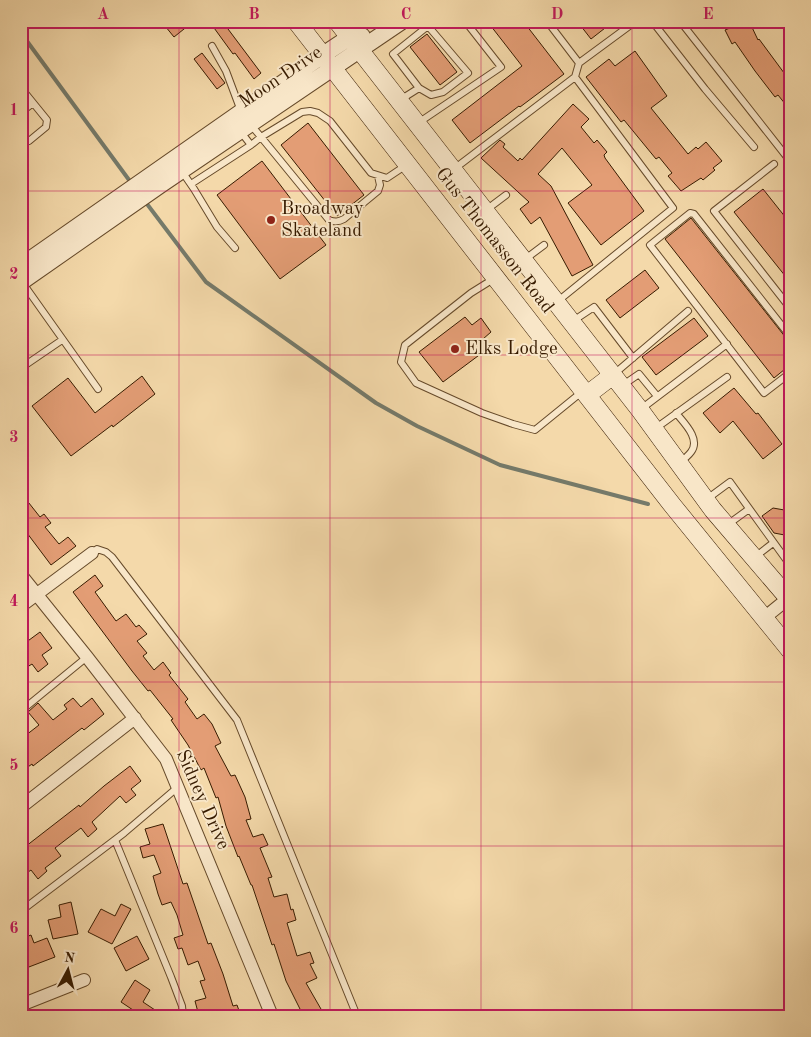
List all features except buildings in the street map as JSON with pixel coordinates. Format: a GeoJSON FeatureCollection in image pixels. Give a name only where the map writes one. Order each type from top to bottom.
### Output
{"type":"FeatureCollection","features":[{"type":"Feature","properties":{"kind":"main road","name":"Gus Thomasson Road"},"geometry":{"type":"LineString","coordinates":[[296,21],[673,506],[790,650]]}},
{"type":"Feature","properties":{"kind":"main road","name":"Gus Thomasson Road"},"geometry":{"type":"LineString","coordinates":[[337,21],[640,410],[726,526],[789,598]]}},
{"type":"Feature","properties":{"kind":"main road"},"geometry":{"type":"LineString","coordinates":[[585,393],[617,381]]}},
{"type":"Feature","properties":{"kind":"street","name":"Moon Drive"},"geometry":{"type":"LineString","coordinates":[[21,282],[128,199],[327,61],[354,44],[381,35],[402,21]]}},
{"type":"Feature","properties":{"kind":"street","name":"Moon Drive"},"geometry":{"type":"LineString","coordinates":[[21,266],[128,199]]}},
{"type":"Feature","properties":{"kind":"street"},"geometry":{"type":"LineString","coordinates":[[21,606],[92,553]]}},
{"type":"Feature","properties":{"kind":"street","name":"Sidney Drive"},"geometry":{"type":"LineString","coordinates":[[21,575],[88,657],[166,759],[272,1016]]}},
{"type":"Feature","properties":{"kind":"street"},"geometry":{"type":"LineString","coordinates":[[764,618],[789,598]]}},
{"type":"Feature","properties":{"kind":"street"},"geometry":{"type":"LineString","coordinates":[[21,807],[135,718]]}},
{"type":"Feature","properties":{"kind":"street"},"geometry":{"type":"LineString","coordinates":[[21,1005],[84,980]]}},
{"type":"Feature","properties":{"kind":"lane"},"geometry":{"type":"LineString","coordinates":[[417,124],[501,67],[465,21]]}},
{"type":"Feature","properties":{"kind":"lane"},"geometry":{"type":"LineString","coordinates":[[547,21],[579,63]]}},
{"type":"Feature","properties":{"kind":"lane"},"geometry":{"type":"LineString","coordinates":[[453,170],[575,77],[579,63],[636,21]]}},
{"type":"Feature","properties":{"kind":"lane"},"geometry":{"type":"LineString","coordinates":[[652,21],[704,89],[754,147]]}},
{"type":"Feature","properties":{"kind":"lane"},"geometry":{"type":"LineString","coordinates":[[680,21],[790,161]]}},
{"type":"Feature","properties":{"kind":"lane"},"geometry":{"type":"LineString","coordinates":[[427,24],[468,73],[443,92],[431,94],[418,88],[392,54],[427,24]]}},
{"type":"Feature","properties":{"kind":"lane"},"geometry":{"type":"LineString","coordinates":[[212,46],[226,70],[240,121],[251,144]]}},
{"type":"Feature","properties":{"kind":"lane"},"geometry":{"type":"LineString","coordinates":[[556,302],[673,208],[575,77]]}},
{"type":"Feature","properties":{"kind":"lane"},"geometry":{"type":"LineString","coordinates":[[21,88],[47,120],[46,127],[29,141]]}},
{"type":"Feature","properties":{"kind":"lane"},"geometry":{"type":"LineString","coordinates":[[399,101],[418,88]]}},
{"type":"Feature","properties":{"kind":"lane"},"geometry":{"type":"LineString","coordinates":[[21,112],[33,103]]}},
{"type":"Feature","properties":{"kind":"lane"},"geometry":{"type":"LineString","coordinates":[[191,184],[261,137],[302,112],[310,111],[318,113],[330,121],[371,173],[387,178],[408,164]]}},
{"type":"Feature","properties":{"kind":"lane"},"geometry":{"type":"LineString","coordinates":[[240,121],[261,137],[329,220],[339,221],[344,219],[378,191],[380,185],[378,176]]}},
{"type":"Feature","properties":{"kind":"lane"},"geometry":{"type":"LineString","coordinates":[[774,164],[714,211],[790,308]]}},
{"type":"Feature","properties":{"kind":"lane"},"geometry":{"type":"LineString","coordinates":[[177,165],[217,227],[235,248]]}},
{"type":"Feature","properties":{"kind":"lane"},"geometry":{"type":"LineString","coordinates":[[485,211],[506,195]]}},
{"type":"Feature","properties":{"kind":"lane"},"geometry":{"type":"LineString","coordinates":[[790,336],[694,214],[690,213],[650,245],[764,393],[790,374]]}},
{"type":"Feature","properties":{"kind":"lane"},"geometry":{"type":"LineString","coordinates":[[523,260],[544,245]]}},
{"type":"Feature","properties":{"kind":"lane"},"geometry":{"type":"LineString","coordinates":[[496,278],[471,293],[405,345],[401,362],[416,383],[482,413],[536,430],[585,393]]}},
{"type":"Feature","properties":{"kind":"lane"},"geometry":{"type":"LineString","coordinates":[[21,282],[98,389]]}},
{"type":"Feature","properties":{"kind":"lane"},"geometry":{"type":"LineString","coordinates":[[572,322],[594,307],[634,358]]}},
{"type":"Feature","properties":{"kind":"lane"},"geometry":{"type":"LineString","coordinates":[[617,381],[634,358],[688,311]]}},
{"type":"Feature","properties":{"kind":"lane"},"geometry":{"type":"LineString","coordinates":[[21,368],[62,340]]}},
{"type":"Feature","properties":{"kind":"lane"},"geometry":{"type":"LineString","coordinates":[[640,410],[727,344]]}},
{"type":"Feature","properties":{"kind":"lane"},"geometry":{"type":"LineString","coordinates":[[617,381],[639,374],[657,396]]}},
{"type":"Feature","properties":{"kind":"lane"},"geometry":{"type":"LineString","coordinates":[[654,429],[727,377]]}},
{"type":"Feature","properties":{"kind":"lane"},"geometry":{"type":"LineString","coordinates":[[676,413],[691,432],[694,446],[691,452],[679,463]]}},
{"type":"Feature","properties":{"kind":"lane"},"geometry":{"type":"LineString","coordinates":[[706,500],[730,482],[790,565]]}},
{"type":"Feature","properties":{"kind":"lane"},"geometry":{"type":"LineString","coordinates":[[726,526],[749,509]]}},
{"type":"Feature","properties":{"kind":"lane"},"geometry":{"type":"LineString","coordinates":[[754,558],[773,543]]}},
{"type":"Feature","properties":{"kind":"lane"},"geometry":{"type":"LineString","coordinates":[[92,553],[97,549],[106,552],[112,557],[237,720],[357,1016]]}},
{"type":"Feature","properties":{"kind":"lane"},"geometry":{"type":"LineString","coordinates":[[21,711],[88,657]]}},
{"type":"Feature","properties":{"kind":"lane"},"geometry":{"type":"LineString","coordinates":[[21,911],[115,840],[178,787]]}},
{"type":"Feature","properties":{"kind":"lane"},"geometry":{"type":"LineString","coordinates":[[115,840],[171,977],[182,1006],[183,1016]]}},
{"type":"Feature","properties":{"kind":"waterway"},"geometry":{"type":"LineString","coordinates":[[21,33],[132,184]]}},
{"type":"Feature","properties":{"kind":"waterway"},"geometry":{"type":"LineString","coordinates":[[144,200],[206,282],[376,403],[417,426],[500,465],[648,504]]}},
{"type":"Feature","properties":{"kind":"place","name":"Broadway Skateland"},"geometry":{"type":"Point","coordinates":[271,220]}},
{"type":"Feature","properties":{"kind":"place","name":"Elks Lodge"},"geometry":{"type":"Point","coordinates":[455,349]}}]}
